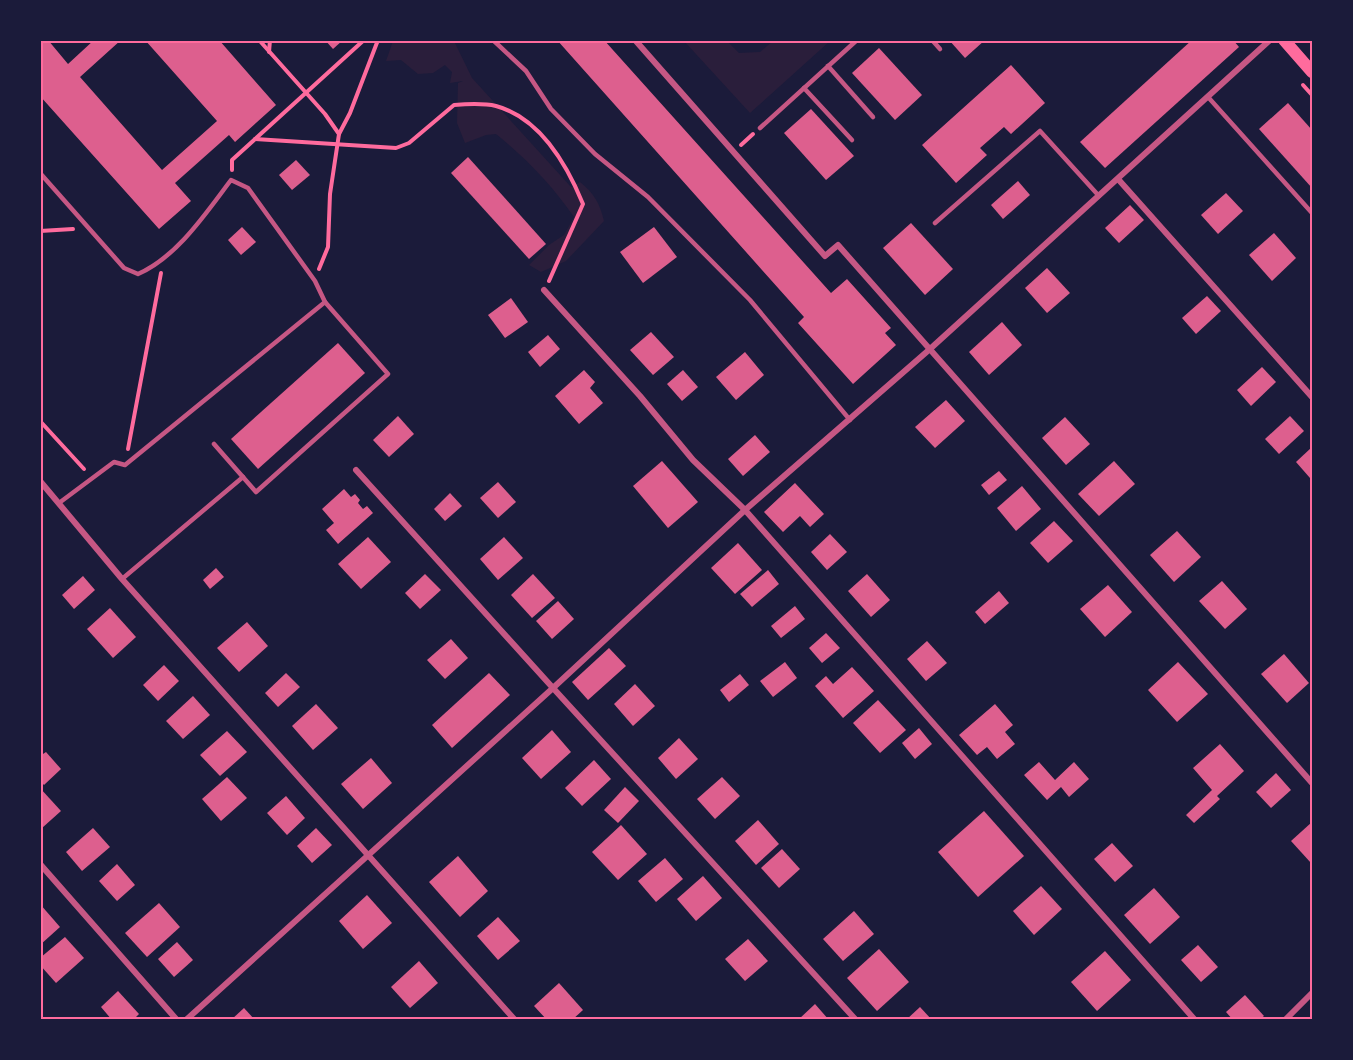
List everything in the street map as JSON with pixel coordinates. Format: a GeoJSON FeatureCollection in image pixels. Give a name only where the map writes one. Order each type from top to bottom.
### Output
{"type":"FeatureCollection","features":[{"type":"Feature","properties":{"kind":"main road"},"geometry":{"type":"LineString","coordinates":[[1284,40],[1312,72]]}},
{"type":"Feature","properties":{"kind":"street"},"geometry":{"type":"LineString","coordinates":[[635,40],[825,256],[838,245],[1312,783]]}},
{"type":"Feature","properties":{"kind":"street"},"geometry":{"type":"LineString","coordinates":[[186,1020],[553,688],[745,510],[930,349],[1270,40]]}},
{"type":"Feature","properties":{"kind":"street"},"geometry":{"type":"LineString","coordinates":[[1118,179],[1312,397]]}},
{"type":"Feature","properties":{"kind":"street"},"geometry":{"type":"LineString","coordinates":[[544,290],[640,396],[693,460],[745,510],[1195,1020]]}},
{"type":"Feature","properties":{"kind":"street"},"geometry":{"type":"LineString","coordinates":[[357,470],[856,1020]]}},
{"type":"Feature","properties":{"kind":"street"},"geometry":{"type":"LineString","coordinates":[[40,481],[122,579],[515,1020]]}},
{"type":"Feature","properties":{"kind":"street"},"geometry":{"type":"LineString","coordinates":[[40,864],[177,1020]]}},
{"type":"Feature","properties":{"kind":"street"},"geometry":{"type":"LineString","coordinates":[[1285,1020],[1312,993]]}},
{"type":"Feature","properties":{"kind":"lane"},"geometry":{"type":"LineString","coordinates":[[493,40],[526,71],[551,109],[595,154],[648,197],[750,300],[850,420]]}},
{"type":"Feature","properties":{"kind":"lane"},"geometry":{"type":"LineString","coordinates":[[760,128],[857,40]]}},
{"type":"Feature","properties":{"kind":"lane"},"geometry":{"type":"LineString","coordinates":[[932,40],[940,49]]}},
{"type":"Feature","properties":{"kind":"lane"},"geometry":{"type":"LineString","coordinates":[[828,66],[873,117]]}},
{"type":"Feature","properties":{"kind":"lane"},"geometry":{"type":"LineString","coordinates":[[804,88],[852,140]]}},
{"type":"Feature","properties":{"kind":"lane"},"geometry":{"type":"LineString","coordinates":[[1208,97],[1312,213]]}},
{"type":"Feature","properties":{"kind":"lane"},"geometry":{"type":"LineString","coordinates":[[935,223],[1040,131],[1099,196]]}},
{"type":"Feature","properties":{"kind":"lane"},"geometry":{"type":"LineString","coordinates":[[40,173],[124,268],[138,273],[151,268],[193,230],[231,180],[248,188],[315,281],[325,302],[388,374],[256,492],[214,444]]}},
{"type":"Feature","properties":{"kind":"lane"},"geometry":{"type":"LineString","coordinates":[[59,503],[114,462],[124,465],[325,302]]}},
{"type":"Feature","properties":{"kind":"lane"},"geometry":{"type":"LineString","coordinates":[[122,579],[243,477]]}},
{"type":"Feature","properties":{"kind":"path"},"geometry":{"type":"LineString","coordinates":[[259,40],[325,114],[339,134]]}},
{"type":"Feature","properties":{"kind":"path"},"geometry":{"type":"LineString","coordinates":[[269,52],[270,40]]}},
{"type":"Feature","properties":{"kind":"path"},"geometry":{"type":"LineString","coordinates":[[231,180],[232,160],[364,40]]}},
{"type":"Feature","properties":{"kind":"path"},"geometry":{"type":"LineString","coordinates":[[315,281],[328,246],[330,194],[339,134],[350,113],[378,40]]}},
{"type":"Feature","properties":{"kind":"path"},"geometry":{"type":"LineString","coordinates":[[255,139],[396,148],[409,143],[454,105],[495,106],[522,118],[545,139],[572,177],[583,204],[544,290]]}},
{"type":"Feature","properties":{"kind":"path"},"geometry":{"type":"LineString","coordinates":[[40,231],[89,228]]}},
{"type":"Feature","properties":{"kind":"path"},"geometry":{"type":"LineString","coordinates":[[124,465],[165,255]]}},
{"type":"Feature","properties":{"kind":"path"},"geometry":{"type":"LineString","coordinates":[[40,421],[84,469]]}},
{"type":"Feature","properties":{"kind":"shaded area"},"geometry":{"type":"Polygon","coordinates":[[[393,41],[454,41],[472,78],[571,187],[580,182],[593,195],[604,221],[566,261],[541,272],[529,265],[549,245],[564,235],[574,217],[557,194],[528,162],[496,134],[486,135],[465,143],[457,123],[458,83],[463,81],[450,83],[452,72],[445,65],[433,73],[418,74],[401,60],[386,61],[393,41]]]}},
{"type":"Feature","properties":{"kind":"shaded area"},"geometry":{"type":"Polygon","coordinates":[[[684,41],[727,41],[739,53],[760,52],[773,41],[830,41],[750,113],[684,41]]]}},
{"type":"Feature","properties":{"kind":"building"},"geometry":{"type":"Polygon","coordinates":[[[40,40],[48,40],[68,64],[94,40],[121,40],[80,77],[162,170],[217,121],[145,40],[219,40],[276,105],[235,142],[229,135],[175,183],[191,201],[159,229],[40,96],[40,40]]]}},
{"type":"Feature","properties":{"kind":"building"},"geometry":{"type":"Polygon","coordinates":[[[325,40],[343,40],[333,49],[325,40]]]}},
{"type":"Feature","properties":{"kind":"building"},"geometry":{"type":"Polygon","coordinates":[[[557,40],[604,40],[831,293],[847,279],[891,328],[885,333],[896,345],[853,384],[798,323],[804,317],[557,40]]]}},
{"type":"Feature","properties":{"kind":"building"},"geometry":{"type":"Polygon","coordinates":[[[949,40],[985,40],[965,58],[949,40]]]}},
{"type":"Feature","properties":{"kind":"building"},"geometry":{"type":"Polygon","coordinates":[[[1192,40],[1233,40],[1239,47],[1105,168],[1080,142],[1192,40]]]}},
{"type":"Feature","properties":{"kind":"building"},"geometry":{"type":"Polygon","coordinates":[[[879,48],[922,95],[895,120],[852,73],[879,48]]]}},
{"type":"Feature","properties":{"kind":"building"},"geometry":{"type":"Polygon","coordinates":[[[1011,65],[1045,103],[1011,134],[1004,127],[980,148],[987,155],[956,183],[922,145],[1011,65]]]}},
{"type":"Feature","properties":{"kind":"building"},"geometry":{"type":"Polygon","coordinates":[[[1288,103],[1312,130],[1312,188],[1259,129],[1288,103]]]}},
{"type":"Feature","properties":{"kind":"building"},"geometry":{"type":"Polygon","coordinates":[[[811,109],[854,156],[826,180],[784,133],[811,109]]]}},
{"type":"Feature","properties":{"kind":"building"},"geometry":{"type":"Polygon","coordinates":[[[468,157],[546,244],[529,259],[451,173],[468,157]]]}},
{"type":"Feature","properties":{"kind":"building"},"geometry":{"type":"Polygon","coordinates":[[[296,160],[310,175],[292,190],[279,175],[296,160]]]}},
{"type":"Feature","properties":{"kind":"building"},"geometry":{"type":"Polygon","coordinates":[[[1018,181],[1030,195],[1003,219],[991,205],[1018,181]]]}},
{"type":"Feature","properties":{"kind":"building"},"geometry":{"type":"Polygon","coordinates":[[[1226,193],[1243,211],[1218,234],[1201,215],[1226,193]]]}},
{"type":"Feature","properties":{"kind":"building"},"geometry":{"type":"Polygon","coordinates":[[[1130,205],[1144,220],[1119,243],[1105,228],[1130,205]]]}},
{"type":"Feature","properties":{"kind":"building"},"geometry":{"type":"Polygon","coordinates":[[[911,223],[953,269],[925,295],[883,248],[911,223]]]}},
{"type":"Feature","properties":{"kind":"building"},"geometry":{"type":"Polygon","coordinates":[[[242,227],[256,242],[241,255],[228,240],[242,227]]]}},
{"type":"Feature","properties":{"kind":"building"},"geometry":{"type":"Polygon","coordinates":[[[654,227],[677,257],[643,283],[620,252],[654,227]]]}},
{"type":"Feature","properties":{"kind":"building"},"geometry":{"type":"Polygon","coordinates":[[[1274,233],[1296,258],[1272,281],[1249,255],[1274,233]]]}},
{"type":"Feature","properties":{"kind":"building"},"geometry":{"type":"Polygon","coordinates":[[[1047,268],[1070,293],[1047,313],[1025,288],[1047,268]]]}},
{"type":"Feature","properties":{"kind":"building"},"geometry":{"type":"Polygon","coordinates":[[[1207,296],[1221,311],[1196,334],[1182,318],[1207,296]]]}},
{"type":"Feature","properties":{"kind":"building"},"geometry":{"type":"Polygon","coordinates":[[[511,298],[528,322],[505,338],[488,315],[511,298]]]}},
{"type":"Feature","properties":{"kind":"building"},"geometry":{"type":"Polygon","coordinates":[[[1002,322],[1022,345],[989,375],[969,352],[1002,322]]]}},
{"type":"Feature","properties":{"kind":"building"},"geometry":{"type":"Polygon","coordinates":[[[651,332],[674,357],[653,375],[630,350],[651,332]]]}},
{"type":"Feature","properties":{"kind":"building"},"geometry":{"type":"Polygon","coordinates":[[[548,335],[560,349],[540,367],[528,352],[548,335]]]}},
{"type":"Feature","properties":{"kind":"building"},"geometry":{"type":"Polygon","coordinates":[[[338,343],[365,373],[258,469],[231,439],[338,343]]]}},
{"type":"Feature","properties":{"kind":"building"},"geometry":{"type":"Polygon","coordinates":[[[745,352],[764,375],[736,400],[716,377],[745,352]]]}},
{"type":"Feature","properties":{"kind":"building"},"geometry":{"type":"Polygon","coordinates":[[[1262,367],[1276,382],[1251,406],[1237,390],[1262,367]]]}},
{"type":"Feature","properties":{"kind":"building"},"geometry":{"type":"Polygon","coordinates":[[[584,370],[595,382],[590,388],[603,403],[579,424],[555,396],[584,370]]]}},
{"type":"Feature","properties":{"kind":"building"},"geometry":{"type":"Polygon","coordinates":[[[683,370],[698,387],[682,401],[667,384],[683,370]]]}},
{"type":"Feature","properties":{"kind":"building"},"geometry":{"type":"Polygon","coordinates":[[[946,400],[965,421],[935,448],[915,427],[946,400]]]}},
{"type":"Feature","properties":{"kind":"building"},"geometry":{"type":"Polygon","coordinates":[[[398,416],[414,434],[389,457],[373,440],[398,416]]]}},
{"type":"Feature","properties":{"kind":"building"},"geometry":{"type":"Polygon","coordinates":[[[1290,416],[1304,431],[1279,454],[1265,439],[1290,416]]]}},
{"type":"Feature","properties":{"kind":"building"},"geometry":{"type":"Polygon","coordinates":[[[1065,417],[1090,444],[1066,465],[1042,438],[1065,417]]]}},
{"type":"Feature","properties":{"kind":"building"},"geometry":{"type":"Polygon","coordinates":[[[755,435],[770,452],[743,476],[728,459],[755,435]]]}},
{"type":"Feature","properties":{"kind":"building"},"geometry":{"type":"Polygon","coordinates":[[[1312,447],[1312,475],[1310,478],[1296,462],[1312,447]]]}},
{"type":"Feature","properties":{"kind":"building"},"geometry":{"type":"Polygon","coordinates":[[[662,461],[698,502],[668,528],[633,486],[662,461]]]}},
{"type":"Feature","properties":{"kind":"building"},"geometry":{"type":"Polygon","coordinates":[[[1114,461],[1135,484],[1099,516],[1078,494],[1114,461]]]}},
{"type":"Feature","properties":{"kind":"building"},"geometry":{"type":"Polygon","coordinates":[[[999,471],[1007,480],[989,495],[981,485],[999,471]]]}},
{"type":"Feature","properties":{"kind":"building"},"geometry":{"type":"Polygon","coordinates":[[[498,482],[516,502],[498,518],[480,498],[498,482]]]}},
{"type":"Feature","properties":{"kind":"building"},"geometry":{"type":"Polygon","coordinates":[[[795,483],[824,514],[810,527],[800,516],[783,532],[764,512],[795,483]]]}},
{"type":"Feature","properties":{"kind":"building"},"geometry":{"type":"Polygon","coordinates":[[[1022,486],[1041,509],[1016,531],[997,508],[1022,486]]]}},
{"type":"Feature","properties":{"kind":"building"},"geometry":{"type":"Polygon","coordinates":[[[344,489],[351,497],[355,494],[363,509],[367,506],[373,513],[338,544],[326,530],[334,523],[322,509],[344,489]]]}},
{"type":"Feature","properties":{"kind":"building"},"geometry":{"type":"Polygon","coordinates":[[[450,493],[462,506],[445,521],[434,509],[450,493]]]}},
{"type":"Feature","properties":{"kind":"building"},"geometry":{"type":"Polygon","coordinates":[[[1054,521],[1073,541],[1048,563],[1030,543],[1054,521]]]}},
{"type":"Feature","properties":{"kind":"building"},"geometry":{"type":"Polygon","coordinates":[[[1177,531],[1201,557],[1174,582],[1150,555],[1177,531]]]}},
{"type":"Feature","properties":{"kind":"building"},"geometry":{"type":"Polygon","coordinates":[[[830,534],[847,552],[827,570],[811,552],[830,534]]]}},
{"type":"Feature","properties":{"kind":"building"},"geometry":{"type":"Polygon","coordinates":[[[368,537],[391,562],[361,589],[338,564],[368,537]]]}},
{"type":"Feature","properties":{"kind":"building"},"geometry":{"type":"Polygon","coordinates":[[[504,537],[523,558],[498,580],[480,559],[504,537]]]}},
{"type":"Feature","properties":{"kind":"building"},"geometry":{"type":"Polygon","coordinates":[[[738,543],[762,570],[735,594],[711,568],[738,543]]]}},
{"type":"Feature","properties":{"kind":"building"},"geometry":{"type":"Polygon","coordinates":[[[216,568],[224,577],[210,589],[203,580],[216,568]]]}},
{"type":"Feature","properties":{"kind":"building"},"geometry":{"type":"Polygon","coordinates":[[[768,570],[779,584],[752,607],[740,594],[768,570]]]}},
{"type":"Feature","properties":{"kind":"building"},"geometry":{"type":"Polygon","coordinates":[[[425,574],[441,590],[420,609],[405,593],[425,574]]]}},
{"type":"Feature","properties":{"kind":"building"},"geometry":{"type":"Polygon","coordinates":[[[533,574],[555,598],[532,618],[511,595],[533,574]]]}},
{"type":"Feature","properties":{"kind":"building"},"geometry":{"type":"Polygon","coordinates":[[[867,574],[890,600],[871,617],[848,591],[867,574]]]}},
{"type":"Feature","properties":{"kind":"building"},"geometry":{"type":"Polygon","coordinates":[[[83,576],[95,590],[74,609],[62,595],[83,576]]]}},
{"type":"Feature","properties":{"kind":"building"},"geometry":{"type":"Polygon","coordinates":[[[1222,581],[1247,609],[1225,629],[1199,601],[1222,581]]]}},
{"type":"Feature","properties":{"kind":"building"},"geometry":{"type":"Polygon","coordinates":[[[1108,585],[1132,612],[1105,637],[1080,609],[1108,585]]]}},
{"type":"Feature","properties":{"kind":"building"},"geometry":{"type":"Polygon","coordinates":[[[999,591],[1009,603],[985,624],[975,612],[999,591]]]}},
{"type":"Feature","properties":{"kind":"building"},"geometry":{"type":"Polygon","coordinates":[[[558,601],[574,619],[552,639],[536,621],[558,601]]]}},
{"type":"Feature","properties":{"kind":"building"},"geometry":{"type":"Polygon","coordinates":[[[795,606],[805,619],[781,638],[771,626],[795,606]]]}},
{"type":"Feature","properties":{"kind":"building"},"geometry":{"type":"Polygon","coordinates":[[[110,608],[136,637],[113,658],[87,629],[110,608]]]}},
{"type":"Feature","properties":{"kind":"building"},"geometry":{"type":"Polygon","coordinates":[[[247,622],[268,646],[239,672],[217,648],[247,622]]]}},
{"type":"Feature","properties":{"kind":"building"},"geometry":{"type":"Polygon","coordinates":[[[826,633],[840,648],[822,663],[809,648],[826,633]]]}},
{"type":"Feature","properties":{"kind":"building"},"geometry":{"type":"Polygon","coordinates":[[[451,639],[468,658],[445,679],[427,660],[451,639]]]}},
{"type":"Feature","properties":{"kind":"building"},"geometry":{"type":"Polygon","coordinates":[[[927,641],[947,663],[926,681],[907,659],[927,641]]]}},
{"type":"Feature","properties":{"kind":"building"},"geometry":{"type":"Polygon","coordinates":[[[609,648],[626,666],[588,700],[572,682],[609,648]]]}},
{"type":"Feature","properties":{"kind":"building"},"geometry":{"type":"Polygon","coordinates":[[[1284,654],[1309,683],[1287,703],[1261,674],[1284,654]]]}},
{"type":"Feature","properties":{"kind":"building"},"geometry":{"type":"Polygon","coordinates":[[[785,662],[797,678],[773,697],[760,681],[785,662]]]}},
{"type":"Feature","properties":{"kind":"building"},"geometry":{"type":"Polygon","coordinates":[[[1178,662],[1208,694],[1177,722],[1148,690],[1178,662]]]}},
{"type":"Feature","properties":{"kind":"building"},"geometry":{"type":"Polygon","coordinates":[[[164,665],[179,681],[158,701],[143,685],[164,665]]]}},
{"type":"Feature","properties":{"kind":"building"},"geometry":{"type":"Polygon","coordinates":[[[852,667],[874,691],[843,718],[815,686],[826,676],[833,684],[852,667]]]}},
{"type":"Feature","properties":{"kind":"building"},"geometry":{"type":"Polygon","coordinates":[[[286,673],[300,687],[278,707],[265,693],[286,673]]]}},
{"type":"Feature","properties":{"kind":"building"},"geometry":{"type":"Polygon","coordinates":[[[489,673],[510,695],[452,748],[432,725],[489,673]]]}},
{"type":"Feature","properties":{"kind":"building"},"geometry":{"type":"Polygon","coordinates":[[[740,674],[749,685],[729,702],[720,690],[740,674]]]}},
{"type":"Feature","properties":{"kind":"building"},"geometry":{"type":"Polygon","coordinates":[[[635,684],[655,706],[633,726],[614,704],[635,684]]]}},
{"type":"Feature","properties":{"kind":"building"},"geometry":{"type":"Polygon","coordinates":[[[193,696],[210,715],[183,739],[166,721],[193,696]]]}},
{"type":"Feature","properties":{"kind":"building"},"geometry":{"type":"Polygon","coordinates":[[[878,700],[906,730],[880,753],[853,723],[878,700]]]}},
{"type":"Feature","properties":{"kind":"building"},"geometry":{"type":"Polygon","coordinates":[[[316,704],[338,728],[313,750],[292,726],[316,704]]]}},
{"type":"Feature","properties":{"kind":"building"},"geometry":{"type":"Polygon","coordinates":[[[995,704],[1013,725],[1005,732],[1015,744],[997,759],[987,747],[977,755],[959,735],[995,704]]]}},
{"type":"Feature","properties":{"kind":"building"},"geometry":{"type":"Polygon","coordinates":[[[919,728],[932,744],[915,759],[902,743],[919,728]]]}},
{"type":"Feature","properties":{"kind":"building"},"geometry":{"type":"Polygon","coordinates":[[[552,730],[571,752],[541,779],[522,758],[552,730]]]}},
{"type":"Feature","properties":{"kind":"building"},"geometry":{"type":"Polygon","coordinates":[[[227,731],[247,752],[220,776],[200,755],[227,731]]]}},
{"type":"Feature","properties":{"kind":"building"},"geometry":{"type":"Polygon","coordinates":[[[679,738],[698,759],[676,779],[658,758],[679,738]]]}},
{"type":"Feature","properties":{"kind":"building"},"geometry":{"type":"Polygon","coordinates":[[[1220,744],[1244,771],[1217,796],[1220,799],[1194,823],[1186,815],[1212,790],[1193,768],[1220,744]]]}},
{"type":"Feature","properties":{"kind":"building"},"geometry":{"type":"Polygon","coordinates":[[[46,752],[61,769],[44,785],[40,781],[40,756],[46,752]]]}},
{"type":"Feature","properties":{"kind":"building"},"geometry":{"type":"Polygon","coordinates":[[[371,758],[392,783],[363,809],[341,784],[371,758]]]}},
{"type":"Feature","properties":{"kind":"building"},"geometry":{"type":"Polygon","coordinates":[[[594,760],[611,779],[582,806],[565,788],[594,760]]]}},
{"type":"Feature","properties":{"kind":"building"},"geometry":{"type":"Polygon","coordinates":[[[1039,762],[1055,780],[1074,762],[1089,779],[1069,797],[1061,787],[1047,800],[1024,775],[1039,762]]]}},
{"type":"Feature","properties":{"kind":"building"},"geometry":{"type":"Polygon","coordinates":[[[1276,773],[1291,790],[1271,808],[1256,792],[1276,773]]]}},
{"type":"Feature","properties":{"kind":"building"},"geometry":{"type":"Polygon","coordinates":[[[227,777],[247,798],[221,821],[202,799],[227,777]]]}},
{"type":"Feature","properties":{"kind":"building"},"geometry":{"type":"Polygon","coordinates":[[[722,777],[740,796],[715,819],[697,799],[722,777]]]}},
{"type":"Feature","properties":{"kind":"building"},"geometry":{"type":"Polygon","coordinates":[[[625,787],[639,801],[618,823],[604,810],[625,787]]]}},
{"type":"Feature","properties":{"kind":"building"},"geometry":{"type":"Polygon","coordinates":[[[40,788],[61,811],[42,828],[40,827],[40,788]]]}},
{"type":"Feature","properties":{"kind":"building"},"geometry":{"type":"Polygon","coordinates":[[[286,796],[305,818],[287,835],[267,813],[286,796]]]}},
{"type":"Feature","properties":{"kind":"building"},"geometry":{"type":"Polygon","coordinates":[[[984,811],[1024,856],[978,897],[938,852],[984,811]]]}},
{"type":"Feature","properties":{"kind":"building"},"geometry":{"type":"Polygon","coordinates":[[[758,820],[779,844],[756,865],[735,841],[758,820]]]}},
{"type":"Feature","properties":{"kind":"building"},"geometry":{"type":"Polygon","coordinates":[[[1312,822],[1312,862],[1311,863],[1291,841],[1312,822]]]}},
{"type":"Feature","properties":{"kind":"building"},"geometry":{"type":"Polygon","coordinates":[[[621,825],[647,854],[618,880],[592,852],[621,825]]]}},
{"type":"Feature","properties":{"kind":"building"},"geometry":{"type":"Polygon","coordinates":[[[93,828],[110,847],[82,871],[66,852],[93,828]]]}},
{"type":"Feature","properties":{"kind":"building"},"geometry":{"type":"Polygon","coordinates":[[[316,828],[332,845],[312,863],[297,846],[316,828]]]}},
{"type":"Feature","properties":{"kind":"building"},"geometry":{"type":"Polygon","coordinates":[[[1112,843],[1133,866],[1115,882],[1094,859],[1112,843]]]}},
{"type":"Feature","properties":{"kind":"building"},"geometry":{"type":"Polygon","coordinates":[[[782,849],[800,869],[779,888],[761,868],[782,849]]]}},
{"type":"Feature","properties":{"kind":"building"},"geometry":{"type":"Polygon","coordinates":[[[458,856],[488,891],[460,917],[429,882],[458,856]]]}},
{"type":"Feature","properties":{"kind":"building"},"geometry":{"type":"Polygon","coordinates":[[[665,858],[683,879],[656,902],[638,881],[665,858]]]}},
{"type":"Feature","properties":{"kind":"building"},"geometry":{"type":"Polygon","coordinates":[[[117,864],[135,885],[117,901],[99,881],[117,864]]]}},
{"type":"Feature","properties":{"kind":"building"},"geometry":{"type":"Polygon","coordinates":[[[703,876],[722,898],[696,921],[677,899],[703,876]]]}},
{"type":"Feature","properties":{"kind":"building"},"geometry":{"type":"Polygon","coordinates":[[[1041,886],[1062,909],[1034,935],[1013,911],[1041,886]]]}},
{"type":"Feature","properties":{"kind":"building"},"geometry":{"type":"Polygon","coordinates":[[[1154,888],[1180,917],[1150,944],[1124,915],[1154,888]]]}},
{"type":"Feature","properties":{"kind":"building"},"geometry":{"type":"Polygon","coordinates":[[[367,895],[392,923],[363,949],[339,921],[367,895]]]}},
{"type":"Feature","properties":{"kind":"building"},"geometry":{"type":"Polygon","coordinates":[[[159,903],[180,927],[147,957],[125,933],[159,903]]]}},
{"type":"Feature","properties":{"kind":"building"},"geometry":{"type":"Polygon","coordinates":[[[40,904],[60,927],[40,945],[40,904]]]}},
{"type":"Feature","properties":{"kind":"building"},"geometry":{"type":"Polygon","coordinates":[[[854,911],[874,934],[843,961],[823,939],[854,911]]]}},
{"type":"Feature","properties":{"kind":"building"},"geometry":{"type":"Polygon","coordinates":[[[498,917],[520,941],[498,960],[477,936],[498,917]]]}},
{"type":"Feature","properties":{"kind":"building"},"geometry":{"type":"Polygon","coordinates":[[[65,937],[84,958],[56,983],[40,965],[40,958],[65,937]]]}},
{"type":"Feature","properties":{"kind":"building"},"geometry":{"type":"Polygon","coordinates":[[[748,939],[768,961],[745,981],[725,959],[748,939]]]}},
{"type":"Feature","properties":{"kind":"building"},"geometry":{"type":"Polygon","coordinates":[[[177,942],[193,960],[174,977],[158,959],[177,942]]]}},
{"type":"Feature","properties":{"kind":"building"},"geometry":{"type":"Polygon","coordinates":[[[1198,945],[1218,967],[1201,982],[1181,960],[1198,945]]]}},
{"type":"Feature","properties":{"kind":"building"},"geometry":{"type":"Polygon","coordinates":[[[879,949],[909,982],[877,1011],[847,978],[879,949]]]}},
{"type":"Feature","properties":{"kind":"building"},"geometry":{"type":"Polygon","coordinates":[[[1105,951],[1131,980],[1097,1011],[1071,982],[1105,951]]]}},
{"type":"Feature","properties":{"kind":"building"},"geometry":{"type":"Polygon","coordinates":[[[419,961],[438,983],[410,1008],[391,987],[419,961]]]}},
{"type":"Feature","properties":{"kind":"building"},"geometry":{"type":"Polygon","coordinates":[[[559,983],[583,1010],[572,1020],[547,1020],[534,1006],[559,983]]]}},
{"type":"Feature","properties":{"kind":"building"},"geometry":{"type":"Polygon","coordinates":[[[118,991],[139,1014],[133,1020],[112,1020],[101,1007],[118,991]]]}},
{"type":"Feature","properties":{"kind":"building"},"geometry":{"type":"Polygon","coordinates":[[[1245,995],[1264,1016],[1259,1020],[1233,1020],[1226,1012],[1245,995]]]}},
{"type":"Feature","properties":{"kind":"building"},"geometry":{"type":"Polygon","coordinates":[[[815,1004],[829,1020],[798,1020],[815,1004]]]}},
{"type":"Feature","properties":{"kind":"building"},"geometry":{"type":"Polygon","coordinates":[[[920,1007],[932,1020],[906,1020],[920,1007]]]}},
{"type":"Feature","properties":{"kind":"building"},"geometry":{"type":"Polygon","coordinates":[[[244,1008],[255,1020],[231,1020],[244,1008]]]}}]}
